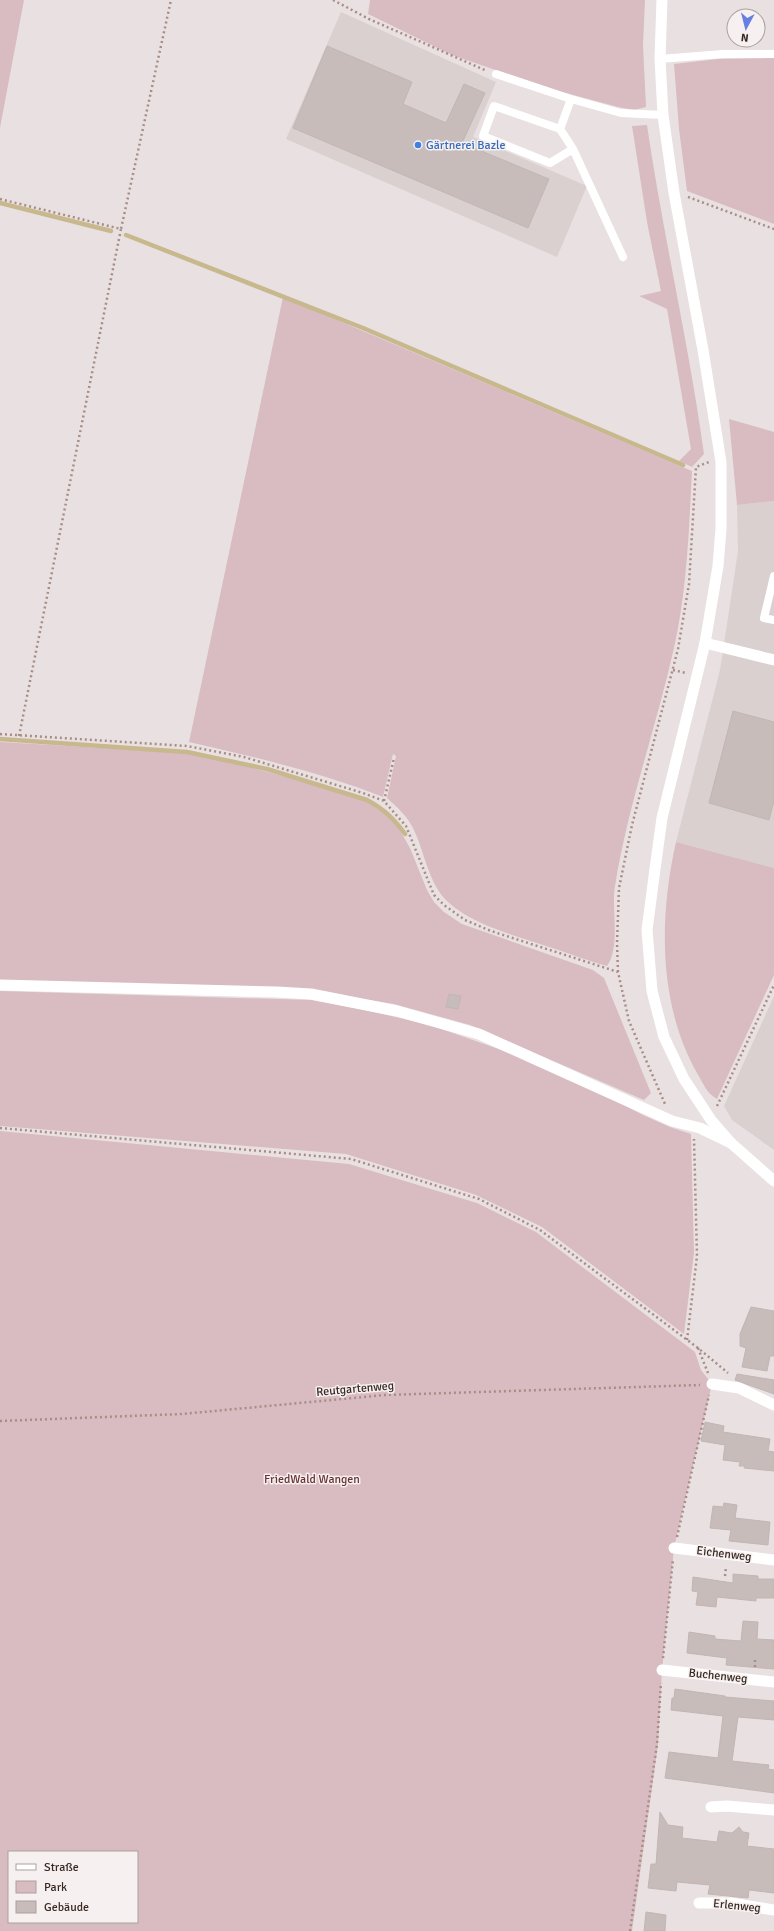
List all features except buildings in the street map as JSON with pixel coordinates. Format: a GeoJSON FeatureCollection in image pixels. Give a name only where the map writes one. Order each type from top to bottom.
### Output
{"type":"FeatureCollection","features":[{"type":"Feature","properties":{"kind":"street"},"geometry":{"type":"LineString","coordinates":[[662,0],[660,59],[663,115],[674,193],[703,350],[721,462],[721,529],[718,566],[705,643],[662,818],[647,930],[652,991],[664,1037],[684,1079],[711,1120],[731,1143],[774,1180]]}},
{"type":"Feature","properties":{"kind":"street"},"geometry":{"type":"LineString","coordinates":[[705,643],[774,660]]}},
{"type":"Feature","properties":{"kind":"street"},"geometry":{"type":"LineString","coordinates":[[0,985],[310,994],[397,1011],[479,1034],[672,1121],[700,1128],[731,1143]]}},
{"type":"Feature","properties":{"kind":"street"},"geometry":{"type":"LineString","coordinates":[[712,1384],[739,1388],[774,1405]]}},
{"type":"Feature","properties":{"kind":"street","name":"Eichenweg"},"geometry":{"type":"LineString","coordinates":[[674,1548],[774,1560]]}},
{"type":"Feature","properties":{"kind":"street","name":"Buchenweg"},"geometry":{"type":"LineString","coordinates":[[662,1670],[774,1682]]}},
{"type":"Feature","properties":{"kind":"street"},"geometry":{"type":"LineString","coordinates":[[711,1807],[727,1806],[774,1810]]}},
{"type":"Feature","properties":{"kind":"street","name":"Erlenweg"},"geometry":{"type":"LineString","coordinates":[[699,1903],[730,1903],[774,1910]]}},
{"type":"Feature","properties":{"kind":"lane"},"geometry":{"type":"LineString","coordinates":[[660,59],[723,54],[774,54]]}},
{"type":"Feature","properties":{"kind":"lane"},"geometry":{"type":"LineString","coordinates":[[496,74],[571,99],[621,113],[663,115]]}},
{"type":"Feature","properties":{"kind":"lane"},"geometry":{"type":"LineString","coordinates":[[560,129],[571,99]]}},
{"type":"Feature","properties":{"kind":"lane"},"geometry":{"type":"LineString","coordinates":[[573,149],[550,163],[483,136],[494,106],[560,129],[573,149],[623,257]]}},
{"type":"Feature","properties":{"kind":"lane"},"geometry":{"type":"LineString","coordinates":[[774,576],[764,618],[774,620]]}},
{"type":"Feature","properties":{"kind":"path"},"geometry":{"type":"LineString","coordinates":[[19,736],[121,229],[171,0]]}},
{"type":"Feature","properties":{"kind":"path"},"geometry":{"type":"LineString","coordinates":[[333,0],[369,19],[457,59],[496,74]]}},
{"type":"Feature","properties":{"kind":"path"},"geometry":{"type":"LineString","coordinates":[[674,193],[774,229]]}},
{"type":"Feature","properties":{"kind":"path"},"geometry":{"type":"LineString","coordinates":[[0,199],[121,229]]}},
{"type":"Feature","properties":{"kind":"path"},"geometry":{"type":"LineString","coordinates":[[672,1121],[629,1021],[618,972],[617,944],[619,888],[632,825],[673,670],[689,584],[696,467],[708,462],[721,462]]}},
{"type":"Feature","properties":{"kind":"path"},"geometry":{"type":"LineString","coordinates":[[673,670],[681,672]]}},
{"type":"Feature","properties":{"kind":"path"},"geometry":{"type":"LineString","coordinates":[[0,734],[187,746],[258,761],[300,772],[384,801],[406,826],[432,889],[444,905],[465,920],[491,931],[618,972]]}},
{"type":"Feature","properties":{"kind":"path"},"geometry":{"type":"LineString","coordinates":[[384,801],[394,758]]}},
{"type":"Feature","properties":{"kind":"path"},"geometry":{"type":"LineString","coordinates":[[711,1120],[774,985]]}},
{"type":"Feature","properties":{"kind":"path"},"geometry":{"type":"LineString","coordinates":[[687,1340],[697,1256],[693,1126]]}},
{"type":"Feature","properties":{"kind":"path"},"geometry":{"type":"LineString","coordinates":[[0,1128],[351,1159],[479,1199],[540,1230],[698,1348],[730,1375],[739,1388]]}},
{"type":"Feature","properties":{"kind":"path"},"geometry":{"type":"LineString","coordinates":[[698,1348],[712,1384]]}},
{"type":"Feature","properties":{"kind":"path","name":"Reutgartenweg"},"geometry":{"type":"LineString","coordinates":[[0,1421],[182,1414],[385,1395],[712,1384]]}},
{"type":"Feature","properties":{"kind":"path"},"geometry":{"type":"LineString","coordinates":[[630,1931],[657,1744],[660,1693]]}},
{"type":"Feature","properties":{"kind":"shaded area"},"geometry":{"type":"Polygon","coordinates":[[[341,12],[496,82],[473,137],[587,186],[557,257],[286,139],[341,12]]]}},
{"type":"Feature","properties":{"kind":"shaded area"},"geometry":{"type":"Polygon","coordinates":[[[774,501],[774,868],[676,842],[720,670],[738,551],[737,505],[774,501]]]}},
{"type":"Feature","properties":{"kind":"shaded area"},"geometry":{"type":"Polygon","coordinates":[[[774,996],[774,1150],[732,1120],[724,1106],[774,996]]]}},
{"type":"Feature","properties":{"kind":"green space"},"geometry":{"type":"Polygon","coordinates":[[[0,0],[24,0],[0,128],[0,0]]]}},
{"type":"Feature","properties":{"kind":"green space"},"geometry":{"type":"Polygon","coordinates":[[[370,0],[645,0],[643,45],[646,107],[634,110],[618,107],[551,89],[452,55],[368,14],[370,0]]]}},
{"type":"Feature","properties":{"kind":"green space"},"geometry":{"type":"Polygon","coordinates":[[[774,58],[774,224],[687,191],[679,129],[674,64],[718,59],[774,58]]]}},
{"type":"Feature","properties":{"kind":"green space"},"geometry":{"type":"Polygon","coordinates":[[[647,125],[704,454],[692,467],[679,461],[691,449],[667,309],[639,296],[661,291],[647,222],[632,126],[647,125]]]}},
{"type":"Feature","properties":{"kind":"green space"},"geometry":{"type":"Polygon","coordinates":[[[283,297],[692,471],[687,560],[682,604],[667,678],[627,826],[614,895],[614,948],[607,966],[488,926],[459,911],[447,901],[434,883],[411,824],[402,812],[387,798],[396,756],[393,754],[383,797],[335,780],[262,759],[189,742],[283,297]]]}},
{"type":"Feature","properties":{"kind":"green space"},"geometry":{"type":"Polygon","coordinates":[[[729,419],[774,432],[774,501],[737,505],[729,419]]]}},
{"type":"Feature","properties":{"kind":"green space"},"geometry":{"type":"Polygon","coordinates":[[[0,742],[187,753],[228,761],[333,790],[368,802],[394,820],[410,848],[427,890],[434,902],[444,912],[462,924],[593,970],[604,978],[651,1093],[644,1100],[470,1025],[394,1004],[315,991],[0,981],[0,742]]]}},
{"type":"Feature","properties":{"kind":"green space"},"geometry":{"type":"Polygon","coordinates":[[[676,842],[774,868],[774,975],[717,1099],[710,1094],[706,1088],[684,1046],[675,1018],[669,989],[665,930],[670,871],[676,842]]]}},
{"type":"Feature","properties":{"kind":"green space"},"geometry":{"type":"Polygon","coordinates":[[[0,991],[312,1000],[365,1010],[430,1025],[530,1060],[589,1087],[643,1115],[670,1127],[691,1134],[694,1253],[684,1334],[542,1227],[476,1195],[346,1154],[0,1126],[0,991]]]}},
{"type":"Feature","properties":{"kind":"green space","name":"FriedWald Wangen"},"geometry":{"type":"Polygon","coordinates":[[[0,1131],[349,1164],[477,1203],[536,1232],[695,1352],[701,1370],[712,1384],[674,1548],[662,1670],[658,1745],[632,1931],[0,1931],[0,1131]]]}},
{"type":"Feature","properties":{"kind":"waterway"},"geometry":{"type":"LineString","coordinates":[[0,203],[111,231]]}},
{"type":"Feature","properties":{"kind":"waterway"},"geometry":{"type":"LineString","coordinates":[[126,235],[363,328],[683,465]]}},
{"type":"Feature","properties":{"kind":"waterway"},"geometry":{"type":"LineString","coordinates":[[0,739],[187,752],[267,769],[367,800],[379,807],[388,815],[405,834]]}},
{"type":"Feature","properties":{"kind":"place","name":"Gärtnerei Bazle"},"geometry":{"type":"Point","coordinates":[418,145]}}]}
